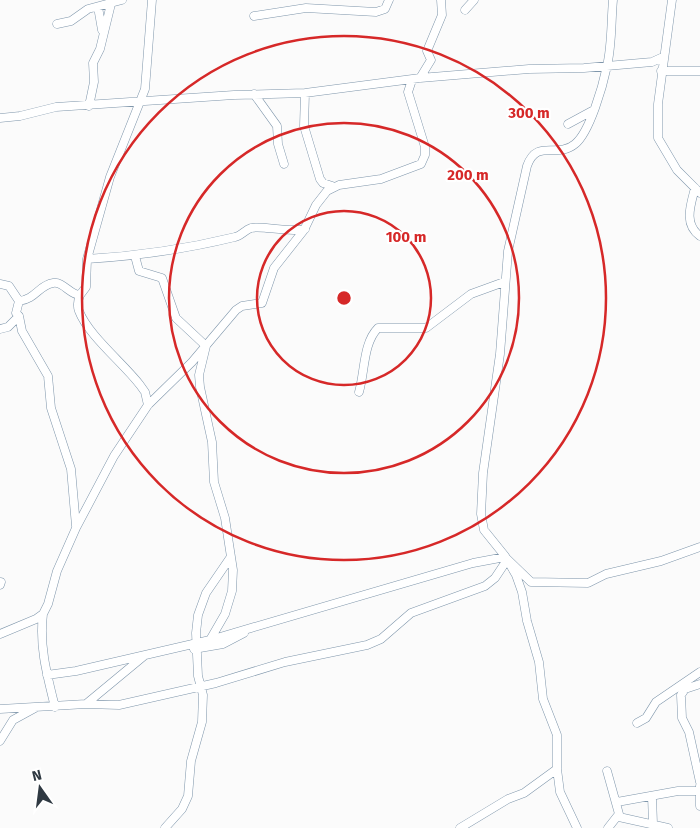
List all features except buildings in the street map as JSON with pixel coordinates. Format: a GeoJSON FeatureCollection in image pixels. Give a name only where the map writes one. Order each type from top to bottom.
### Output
{"type":"FeatureCollection","features":[{"type":"Feature","properties":{"kind":"street"},"geometry":{"type":"LineString","coordinates":[[57,24],[71,21],[83,10],[122,0]]}},
{"type":"Feature","properties":{"kind":"street"},"geometry":{"type":"LineString","coordinates":[[148,405],[145,392],[140,385],[98,338],[81,315],[78,307],[80,296],[86,287],[87,259],[110,177],[142,102],[145,89],[152,0]]}},
{"type":"Feature","properties":{"kind":"street"},"geometry":{"type":"LineString","coordinates":[[254,16],[306,8],[376,12],[385,9],[388,0]]}},
{"type":"Feature","properties":{"kind":"street"},"geometry":{"type":"LineString","coordinates":[[420,78],[431,60],[427,51],[442,15],[441,0]]}},
{"type":"Feature","properties":{"kind":"street"},"geometry":{"type":"LineString","coordinates":[[465,10],[474,0]]}},
{"type":"Feature","properties":{"kind":"street"},"geometry":{"type":"LineString","coordinates":[[612,0],[607,65],[593,110],[582,136],[573,146],[561,150],[538,152],[530,158],[511,234],[504,282],[500,354],[482,474],[481,514],[484,530],[506,559],[531,582],[582,583],[606,574],[661,561],[700,547]]}},
{"type":"Feature","properties":{"kind":"street"},"geometry":{"type":"LineString","coordinates":[[672,0],[661,71],[658,104],[658,138],[678,170],[698,190],[690,221],[694,231],[700,236]]}},
{"type":"Feature","properties":{"kind":"street"},"geometry":{"type":"LineString","coordinates":[[89,106],[94,82],[94,63],[100,49],[113,2]]}},
{"type":"Feature","properties":{"kind":"street"},"geometry":{"type":"LineString","coordinates":[[98,7],[103,33]]}},
{"type":"Feature","properties":{"kind":"street"},"geometry":{"type":"LineString","coordinates":[[0,118],[20,116],[56,108],[152,100],[305,93],[420,78],[652,62],[663,57]]}},
{"type":"Feature","properties":{"kind":"street"},"geometry":{"type":"LineString","coordinates":[[661,71],[700,71]]}},
{"type":"Feature","properties":{"kind":"street"},"geometry":{"type":"LineString","coordinates":[[55,707],[41,643],[43,614],[48,604],[57,571],[106,468],[148,405],[206,346],[236,310],[242,306],[262,304],[274,268],[304,228],[319,200],[327,191],[334,187],[380,179],[421,164],[425,155],[424,147],[408,92],[412,80]]}},
{"type":"Feature","properties":{"kind":"street"},"geometry":{"type":"LineString","coordinates":[[145,89],[152,100]]}},
{"type":"Feature","properties":{"kind":"street"},"geometry":{"type":"LineString","coordinates":[[305,93],[304,126],[320,179],[323,183],[334,187]]}},
{"type":"Feature","properties":{"kind":"street"},"geometry":{"type":"LineString","coordinates":[[254,94],[277,126],[278,144],[284,164]]}},
{"type":"Feature","properties":{"kind":"street"},"geometry":{"type":"LineString","coordinates":[[568,124],[593,110]]}},
{"type":"Feature","properties":{"kind":"street"},"geometry":{"type":"LineString","coordinates":[[87,259],[135,256],[182,249],[236,237],[251,228],[287,231],[304,228]]}},
{"type":"Feature","properties":{"kind":"street"},"geometry":{"type":"LineString","coordinates":[[135,256],[139,271],[162,278],[178,321],[206,346]]}},
{"type":"Feature","properties":{"kind":"street"},"geometry":{"type":"LineString","coordinates":[[19,301],[33,298],[53,282],[59,283],[80,296]]}},
{"type":"Feature","properties":{"kind":"street"},"geometry":{"type":"LineString","coordinates":[[359,392],[366,362],[366,348],[378,328],[426,328],[471,294],[504,282]]}},
{"type":"Feature","properties":{"kind":"street"},"geometry":{"type":"LineString","coordinates":[[0,284],[9,286],[19,301],[16,313],[19,316],[22,331],[48,376],[51,408],[71,470],[76,528]]}},
{"type":"Feature","properties":{"kind":"street"},"geometry":{"type":"LineString","coordinates":[[4,328],[19,316]]}},
{"type":"Feature","properties":{"kind":"street"},"geometry":{"type":"LineString","coordinates":[[4,328],[22,331]]}},
{"type":"Feature","properties":{"kind":"street"},"geometry":{"type":"LineString","coordinates":[[206,346],[199,374],[200,387],[212,442],[214,482],[226,522],[233,570],[232,591],[222,620],[208,640]]}},
{"type":"Feature","properties":{"kind":"street"},"geometry":{"type":"LineString","coordinates":[[166,828],[182,809],[188,796],[190,761],[202,722],[202,685],[198,676],[196,632],[198,615],[206,593],[230,558]]}},
{"type":"Feature","properties":{"kind":"street"},"geometry":{"type":"LineString","coordinates":[[198,646],[208,640],[442,570],[506,559]]}},
{"type":"Feature","properties":{"kind":"street"},"geometry":{"type":"LineString","coordinates":[[0,709],[86,704],[119,705],[285,662],[375,642],[382,639],[411,613],[485,586],[495,578],[506,559]]}},
{"type":"Feature","properties":{"kind":"street"},"geometry":{"type":"LineString","coordinates":[[506,559],[522,592],[527,622],[539,662],[543,699],[557,733],[559,746],[557,769],[563,800],[577,828]]}},
{"type":"Feature","properties":{"kind":"street"},"geometry":{"type":"LineString","coordinates":[[0,634],[36,619],[43,614]]}},
{"type":"Feature","properties":{"kind":"street"},"geometry":{"type":"LineString","coordinates":[[47,675],[76,671],[174,648],[223,644],[252,628]]}},
{"type":"Feature","properties":{"kind":"street"},"geometry":{"type":"LineString","coordinates":[[196,632],[208,640]]}},
{"type":"Feature","properties":{"kind":"street"},"geometry":{"type":"LineString","coordinates":[[86,704],[147,654]]}},
{"type":"Feature","properties":{"kind":"street"},"geometry":{"type":"LineString","coordinates":[[637,723],[646,718],[656,702],[700,672]]}},
{"type":"Feature","properties":{"kind":"street"},"geometry":{"type":"LineString","coordinates":[[700,684],[685,689],[681,695],[682,718],[689,732],[700,785],[700,806]]}},
{"type":"Feature","properties":{"kind":"street"},"geometry":{"type":"LineString","coordinates":[[0,741],[13,720],[36,707]]}},
{"type":"Feature","properties":{"kind":"street"},"geometry":{"type":"LineString","coordinates":[[460,828],[529,790],[557,769]]}},
{"type":"Feature","properties":{"kind":"street"},"geometry":{"type":"LineString","coordinates":[[607,771],[617,802],[619,817]]}},
{"type":"Feature","properties":{"kind":"street"},"geometry":{"type":"LineString","coordinates":[[617,802],[700,785]]}},
{"type":"Feature","properties":{"kind":"street"},"geometry":{"type":"LineString","coordinates":[[652,796],[654,824]]}},
{"type":"Feature","properties":{"kind":"street"},"geometry":{"type":"LineString","coordinates":[[619,817],[668,828]]}},
{"type":"Feature","properties":{"kind":"street"},"geometry":{"type":"LineString","coordinates":[[608,828],[619,817]]}}]}
